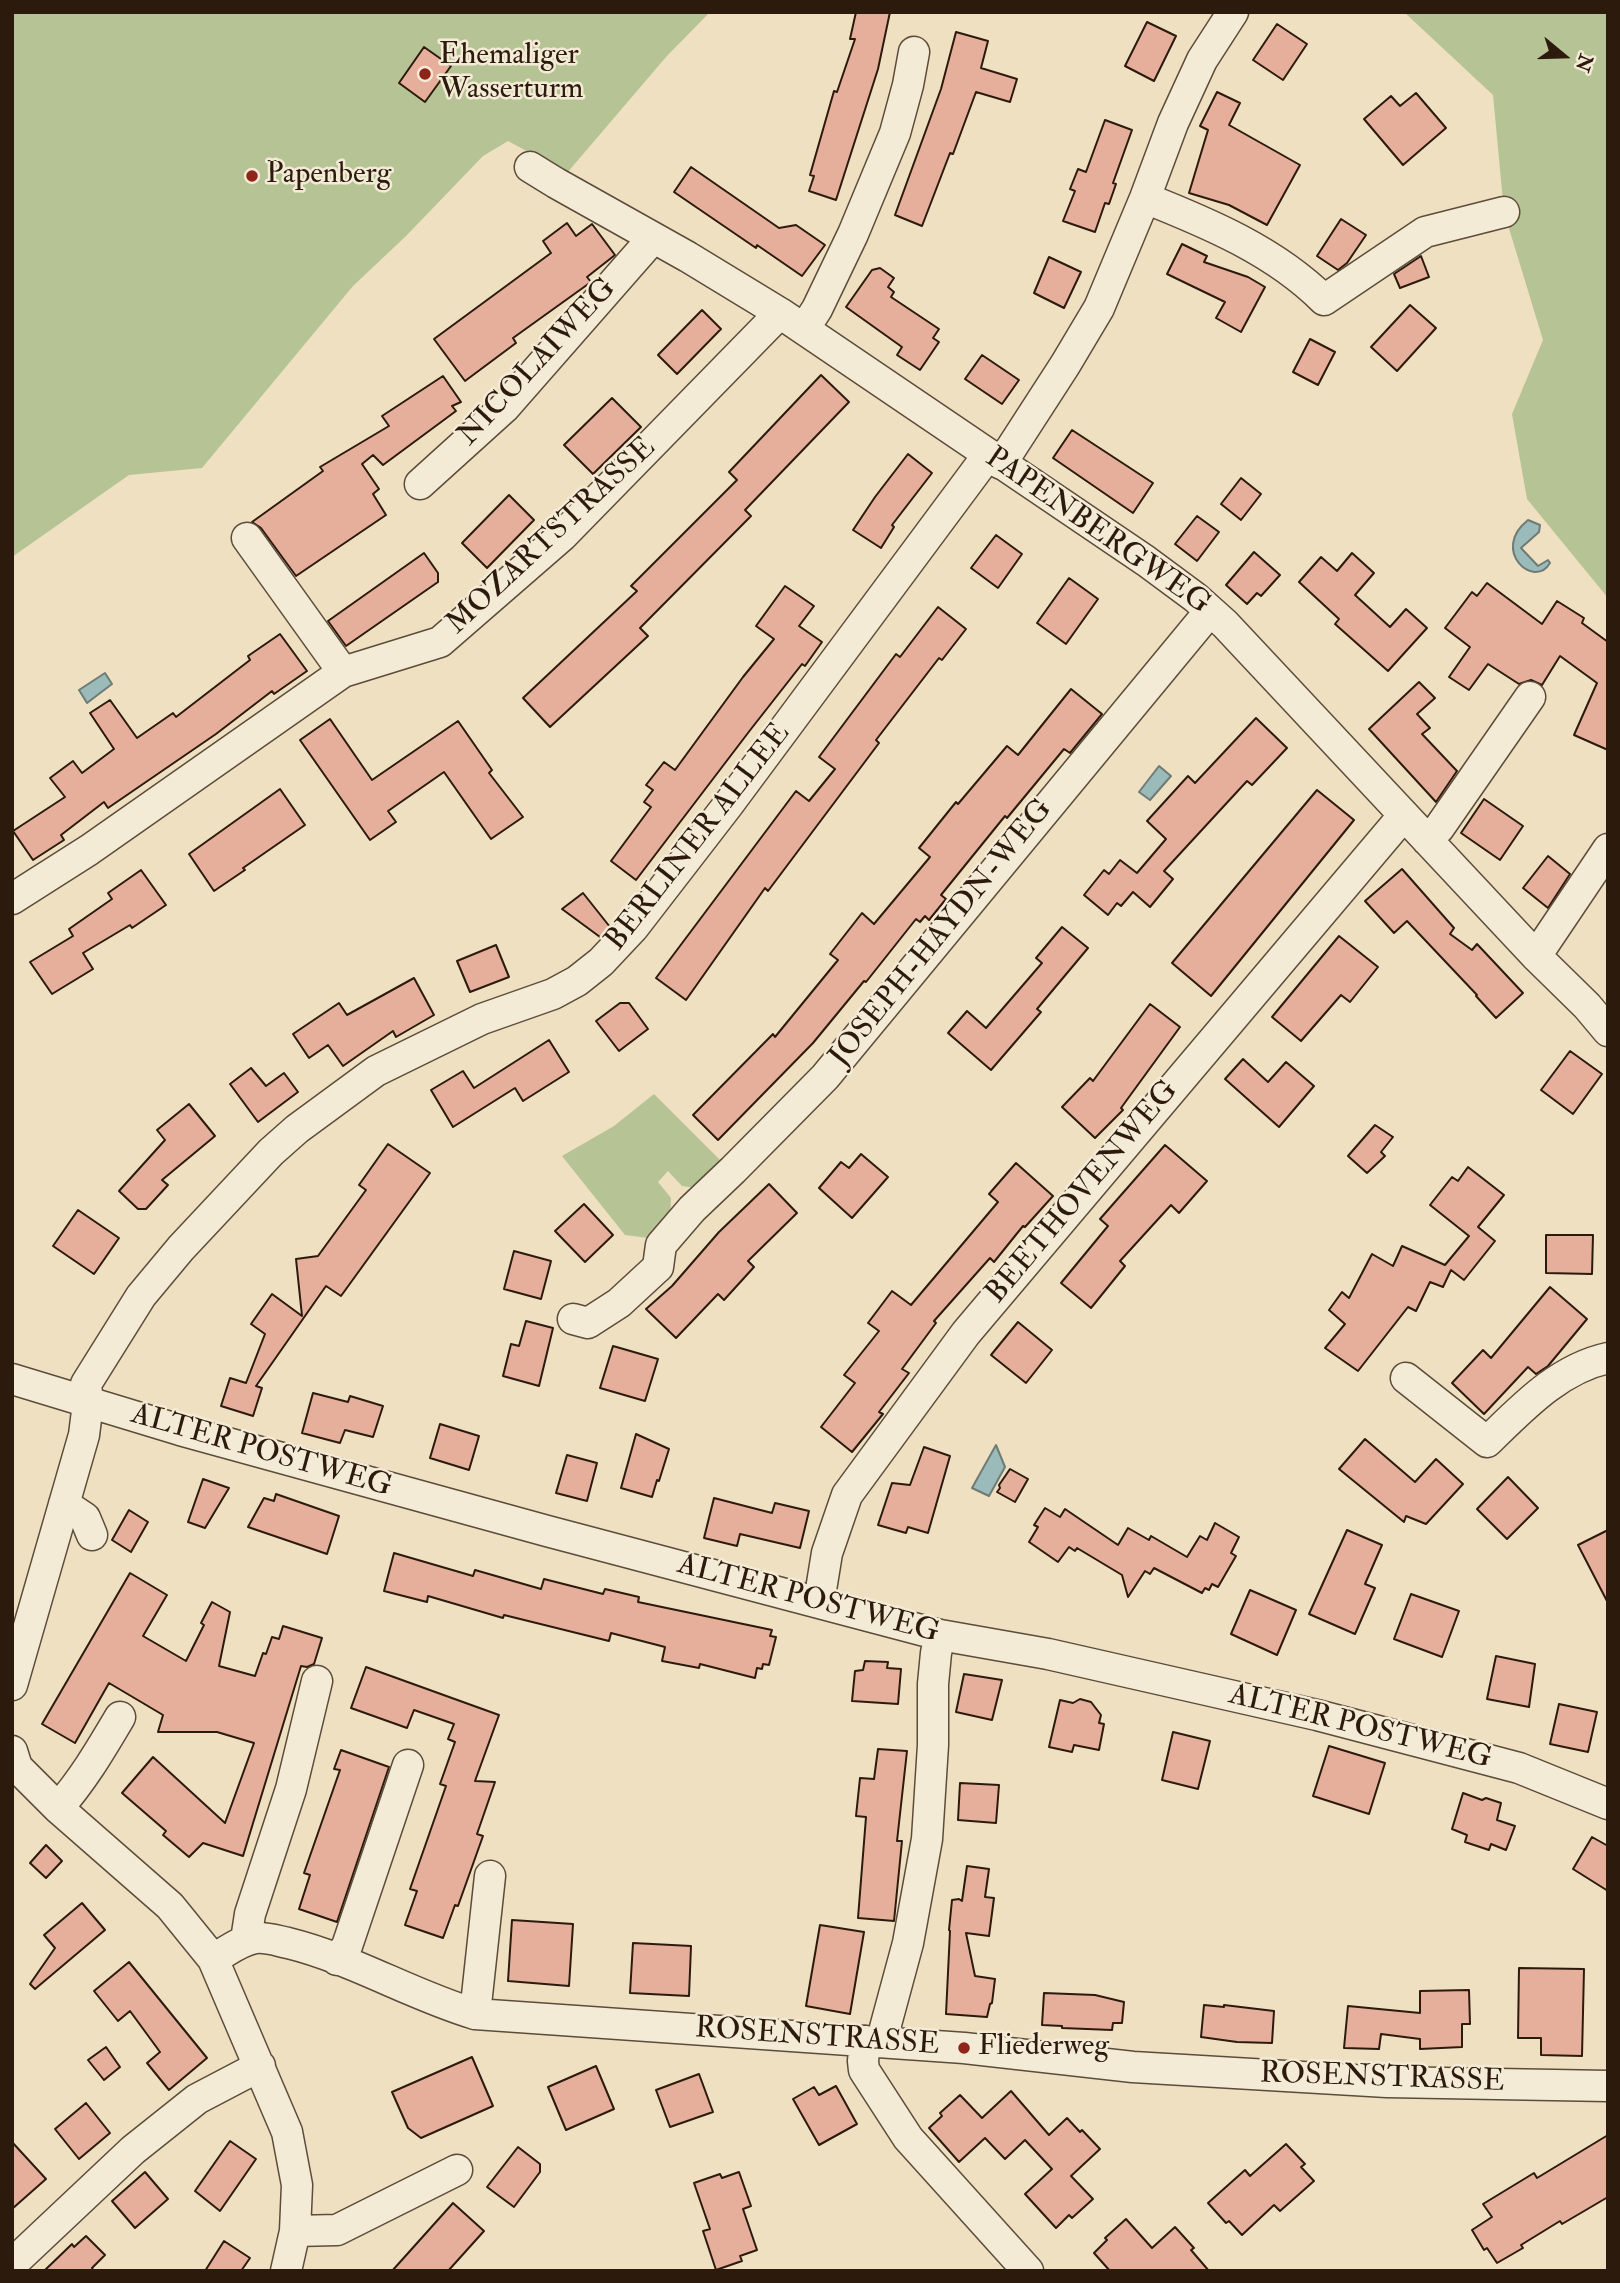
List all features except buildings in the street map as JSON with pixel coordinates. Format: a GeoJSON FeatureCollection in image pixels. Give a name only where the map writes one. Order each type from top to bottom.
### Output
{"type":"FeatureCollection","features":[{"type":"Feature","properties":{"kind":"street","name":"BERLINER ALLEE"},"geometry":{"type":"LineString","coordinates":[[12,1685],[84,1435],[88,1403],[86,1384],[141,1296],[181,1248],[271,1152],[297,1129],[376,1071],[482,1018],[552,994],[578,981],[601,962],[633,928],[1065,365],[1099,307],[1173,123],[1202,60],[1233,12]]}},
{"type":"Feature","properties":{"kind":"street","name":"MOZARTSTRASSE"},"geometry":{"type":"LineString","coordinates":[[12,899],[89,850],[343,672],[440,642],[562,536],[792,321],[817,309],[853,234],[895,133],[914,52]]}},
{"type":"Feature","properties":{"kind":"street","name":"PAPENBERGWEG"},"geometry":{"type":"LineString","coordinates":[[530,166],[792,321],[1146,561],[1209,611],[1608,1031]]}},
{"type":"Feature","properties":{"kind":"street"},"geometry":{"type":"LineString","coordinates":[[1145,198],[1218,228],[1302,278],[1324,299],[1425,232],[1504,212]]}},
{"type":"Feature","properties":{"kind":"street","name":"NICOLAIWEG"},"geometry":{"type":"LineString","coordinates":[[420,484],[504,408],[653,238]]}},
{"type":"Feature","properties":{"kind":"street"},"geometry":{"type":"LineString","coordinates":[[247,538],[343,672]]}},
{"type":"Feature","properties":{"kind":"street","name":"JOSEPH-HAYDN-WEG"},"geometry":{"type":"LineString","coordinates":[[573,1319],[588,1323],[619,1303],[658,1267],[661,1245],[692,1209],[825,1077],[1209,611]]}},
{"type":"Feature","properties":{"kind":"street"},"geometry":{"type":"LineString","coordinates":[[1427,840],[1439,828],[1530,698]]}},
{"type":"Feature","properties":{"kind":"street","name":"BEETHOVENWEG"},"geometry":{"type":"LineString","coordinates":[[819,1602],[827,1553],[847,1494],[965,1333],[1404,815]]}},
{"type":"Feature","properties":{"kind":"street"},"geometry":{"type":"LineString","coordinates":[[1536,956],[1608,849]]}},
{"type":"Feature","properties":{"kind":"street"},"geometry":{"type":"LineString","coordinates":[[1406,1378],[1487,1442],[1543,1388],[1592,1362],[1608,1358]]}},
{"type":"Feature","properties":{"kind":"street","name":"ALTER POSTWEG"},"geometry":{"type":"LineString","coordinates":[[12,1379],[88,1403],[547,1531],[940,1635],[1048,1654],[1317,1715],[1519,1768],[1608,1804]]}},
{"type":"Feature","properties":{"kind":"street"},"geometry":{"type":"LineString","coordinates":[[64,1504],[85,1518],[92,1535]]}},
{"type":"Feature","properties":{"kind":"street"},"geometry":{"type":"LineString","coordinates":[[940,1635],[933,1685],[933,1745],[927,1839],[908,1942],[885,2028],[863,2061],[864,2070],[908,2138],[1028,2271]]}},
{"type":"Feature","properties":{"kind":"street"},"geometry":{"type":"LineString","coordinates":[[208,1969],[246,1940],[250,1914],[291,1789],[317,1681]]}},
{"type":"Feature","properties":{"kind":"street"},"geometry":{"type":"LineString","coordinates":[[67,1825],[76,1787],[95,1761],[120,1717]]}},
{"type":"Feature","properties":{"kind":"street"},"geometry":{"type":"LineString","coordinates":[[14,1763],[67,1825],[120,1876],[170,1906],[208,1969],[260,2066],[287,2132],[280,2158],[296,2185],[289,2217],[286,2271]]}},
{"type":"Feature","properties":{"kind":"street"},"geometry":{"type":"LineString","coordinates":[[337,1960],[347,1946],[408,1765]]}},
{"type":"Feature","properties":{"kind":"street"},"geometry":{"type":"LineString","coordinates":[[475,2014],[489,1876]]}},
{"type":"Feature","properties":{"kind":"street","name":"ROSENSTRASSE"},"geometry":{"type":"LineString","coordinates":[[246,1940],[260,1937],[306,1948],[448,2006],[475,2014],[964,2048],[1133,2067],[1387,2082],[1608,2086]]}},
{"type":"Feature","properties":{"kind":"street"},"geometry":{"type":"LineString","coordinates":[[12,2264],[134,2150],[186,2107],[260,2066]]}},
{"type":"Feature","properties":{"kind":"street"},"geometry":{"type":"LineString","coordinates":[[289,2217],[337,2230],[457,2170]]}},
{"type":"Feature","properties":{"kind":"green space"},"geometry":{"type":"Polygon","coordinates":[[[12,12],[710,12],[666,57],[567,173],[508,141],[483,156],[406,236],[353,286],[202,468],[129,475],[12,557],[12,12]]]}},
{"type":"Feature","properties":{"kind":"green space"},"geometry":{"type":"Polygon","coordinates":[[[1404,12],[1608,12],[1608,598],[1527,499],[1512,414],[1543,340],[1504,212],[1493,95],[1404,12]]]}},
{"type":"Feature","properties":{"kind":"green space"},"geometry":{"type":"Polygon","coordinates":[[[654,1094],[727,1167],[704,1189],[682,1186],[668,1171],[658,1182],[671,1198],[670,1225],[656,1239],[625,1235],[562,1156],[614,1126],[654,1094]]]}},
{"type":"Feature","properties":{"kind":"water"},"geometry":{"type":"Polygon","coordinates":[[[1528,520],[1540,525],[1539,532],[1521,548],[1538,566],[1548,560],[1550,563],[1543,570],[1534,572],[1519,563],[1514,554],[1513,543],[1517,532],[1528,520]]]}},
{"type":"Feature","properties":{"kind":"water"},"geometry":{"type":"Polygon","coordinates":[[[105,673],[112,684],[87,703],[79,690],[105,673]]]}},
{"type":"Feature","properties":{"kind":"water"},"geometry":{"type":"Polygon","coordinates":[[[1159,766],[1171,776],[1150,800],[1139,792],[1159,766]]]}},
{"type":"Feature","properties":{"kind":"water"},"geometry":{"type":"Polygon","coordinates":[[[996,1445],[1005,1467],[989,1496],[972,1488],[996,1445]]]}},
{"type":"Feature","properties":{"kind":"place","name":"Ehemaliger Wasserturm"},"geometry":{"type":"Point","coordinates":[425,74]}},
{"type":"Feature","properties":{"kind":"place","name":"Papenberg"},"geometry":{"type":"Point","coordinates":[252,176]}},
{"type":"Feature","properties":{"kind":"place","name":"Fliederweg"},"geometry":{"type":"Point","coordinates":[964,2048]}}]}
